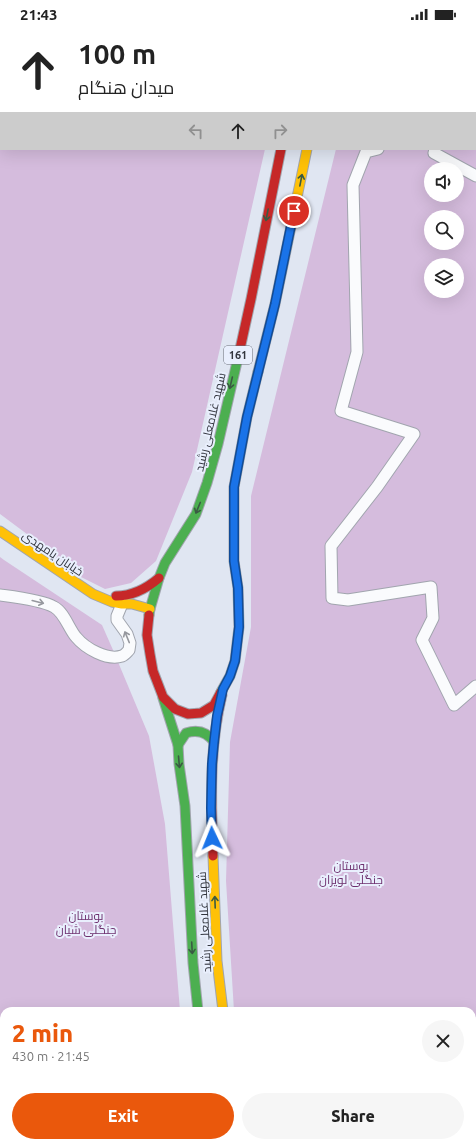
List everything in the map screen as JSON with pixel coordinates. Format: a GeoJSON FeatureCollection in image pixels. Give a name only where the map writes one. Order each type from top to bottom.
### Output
{"type":"FeatureCollection","features":[{"type":"Feature","properties":{"kind":"main road","name":"شهید غلامعلی رشید"},"geometry":{"type":"LineString","coordinates":[[198,1007],[193,962],[185,806],[178,745],[154,671],[147,636],[150,609],[158,578],[165,563],[196,514],[208,482],[218,444],[250,299],[281,150]]}},
{"type":"Feature","properties":{"kind":"main road","name":"161"},"geometry":{"type":"LineString","coordinates":[[223,689],[230,676],[235,661],[239,627],[238,588],[234,561],[234,487],[247,417],[275,304],[307,150]]}},
{"type":"Feature","properties":{"kind":"main road","name":"خیابان یامهدی"},"geometry":{"type":"LineString","coordinates":[[0,531],[93,594],[112,602],[132,604],[150,609]]}},
{"type":"Feature","properties":{"kind":"main road"},"geometry":{"type":"LineString","coordinates":[[93,594],[129,595],[148,587],[158,578]]}},
{"type":"Feature","properties":{"kind":"main road","name":"شهید غلامعلی رشید"},"geometry":{"type":"LineString","coordinates":[[223,689],[217,716],[214,742],[211,808],[217,961],[223,1007]]}},
{"type":"Feature","properties":{"kind":"main road"},"geometry":{"type":"LineString","coordinates":[[163,697],[176,709],[188,714],[201,713],[214,705],[223,689]]}},
{"type":"Feature","properties":{"kind":"main road"},"geometry":{"type":"LineString","coordinates":[[178,745],[186,734],[197,731],[208,735],[214,742]]}},
{"type":"Feature","properties":{"kind":"street"},"geometry":{"type":"LineString","coordinates":[[374,150],[366,152],[353,185],[357,352],[341,411],[414,434],[377,487],[331,546],[332,598],[348,600],[431,587],[433,618],[422,640],[454,705],[476,686]]}},
{"type":"Feature","properties":{"kind":"street"},"geometry":{"type":"LineString","coordinates":[[434,150],[434,153],[476,176]]}},
{"type":"Feature","properties":{"kind":"street"},"geometry":{"type":"LineString","coordinates":[[0,595],[39,602],[56,607],[75,637],[89,649],[114,658],[123,656],[129,650],[130,643],[127,634],[117,620],[122,604]]}},
{"type":"Feature","properties":{"kind":"green space"},"geometry":{"type":"Polygon","coordinates":[[[0,150],[265,150],[192,472],[156,561],[131,583],[105,589],[71,572],[35,540],[0,514],[0,150]]]}},
{"type":"Feature","properties":{"kind":"green space","name":"بوستان جنگلی لویزان"},"geometry":{"type":"Polygon","coordinates":[[[336,150],[476,150],[476,1007],[234,1007],[226,881],[230,742],[251,627],[251,496],[336,150]]]}},
{"type":"Feature","properties":{"kind":"green space","name":"بوستان جنگلی شیان"},"geometry":{"type":"Polygon","coordinates":[[[0,557],[102,625],[149,736],[165,824],[180,1007],[0,1007],[0,557]]]}},
{"type":"Feature","properties":{"kind":"traffic: fast"},"geometry":{"type":"LineString","coordinates":[[149,615],[159,578],[165,563],[196,514],[207,483],[218,444],[240,349]]}},
{"type":"Feature","properties":{"kind":"traffic: fast"},"geometry":{"type":"LineString","coordinates":[[221,692],[230,676],[235,661],[239,627],[238,588],[234,561],[234,487],[247,417],[258,372]]}},
{"type":"Feature","properties":{"kind":"traffic: fast"},"geometry":{"type":"LineString","coordinates":[[163,698],[178,745],[185,806],[193,963],[198,1007]]}},
{"type":"Feature","properties":{"kind":"traffic: fast"},"geometry":{"type":"LineString","coordinates":[[178,745],[186,733],[194,731],[202,732],[214,742]]}},
{"type":"Feature","properties":{"kind":"traffic: slow"},"geometry":{"type":"LineString","coordinates":[[258,372],[275,304],[307,150]]}},
{"type":"Feature","properties":{"kind":"traffic: slow"},"geometry":{"type":"LineString","coordinates":[[0,531],[93,594],[112,602],[132,604],[150,609]]}},
{"type":"Feature","properties":{"kind":"traffic: slow"},"geometry":{"type":"LineString","coordinates":[[213,856],[217,961],[223,1007]]}},
{"type":"Feature","properties":{"kind":"traffic: jam"},"geometry":{"type":"LineString","coordinates":[[240,349],[281,150]]}},
{"type":"Feature","properties":{"kind":"traffic: jam"},"geometry":{"type":"LineString","coordinates":[[116,596],[128,595],[139,591],[159,578]]}},
{"type":"Feature","properties":{"kind":"traffic: jam"},"geometry":{"type":"LineString","coordinates":[[149,615],[147,635],[150,654],[153,671],[163,697],[175,709],[188,714],[201,713],[214,705],[221,692]]}},
{"type":"Feature","properties":{"kind":"traffic: jam"},"geometry":{"type":"LineString","coordinates":[[213,856],[213,755],[222,695]]}},
{"type":"Feature","properties":{"kind":"route"},"geometry":{"type":"LineString","coordinates":[[212,838],[212,764],[217,716],[223,689],[230,676],[235,661],[239,627],[238,588],[234,561],[234,487],[247,417],[275,304],[294,211]]}}]}
